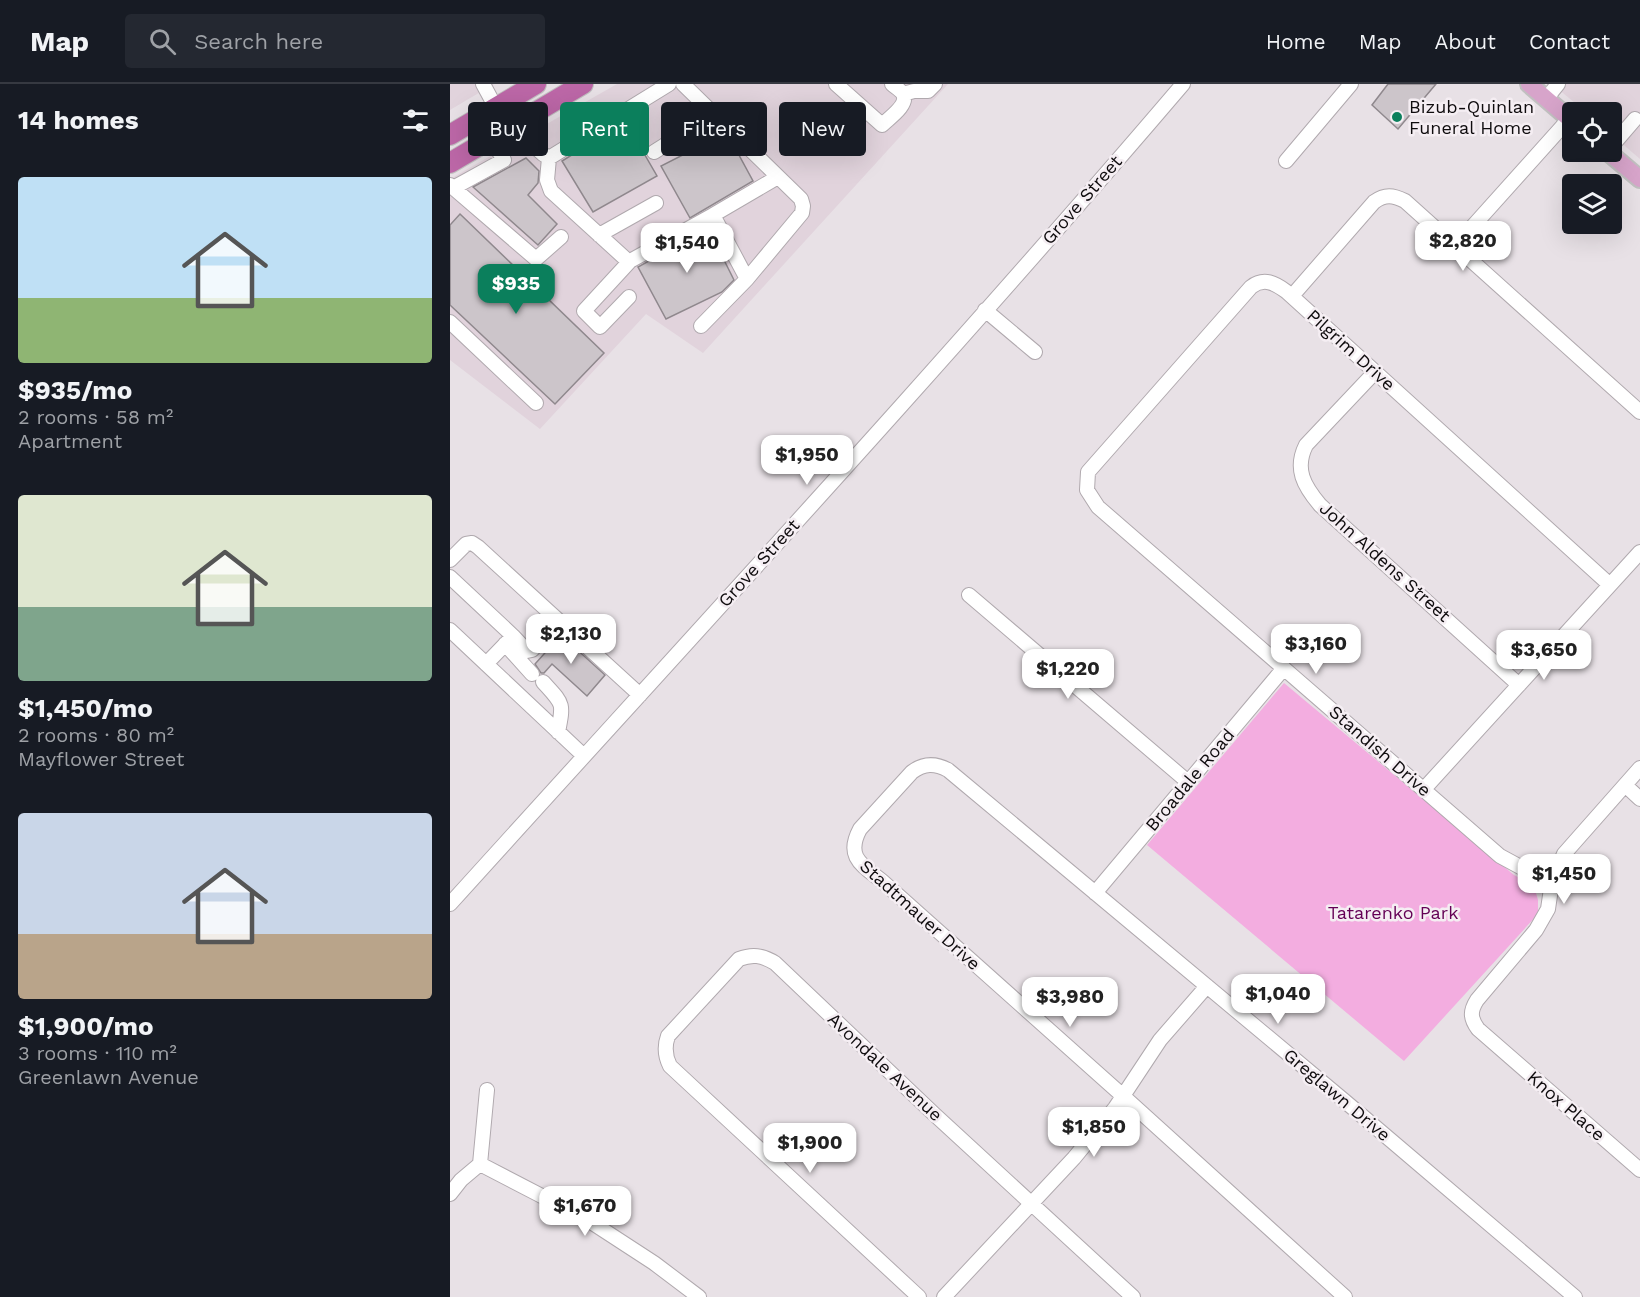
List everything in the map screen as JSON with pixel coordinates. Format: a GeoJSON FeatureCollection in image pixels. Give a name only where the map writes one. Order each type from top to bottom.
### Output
{"type":"FeatureCollection","features":[{"type":"Feature","properties":{"kind":"highway"},"geometry":{"type":"LineString","coordinates":[[506,102],[536,84]]}},
{"type":"Feature","properties":{"kind":"highway"},"geometry":{"type":"LineString","coordinates":[[548,106],[583,84]]}},
{"type":"Feature","properties":{"kind":"highway"},"geometry":{"type":"LineString","coordinates":[[450,135],[468,124]]}},
{"type":"Feature","properties":{"kind":"highway"},"geometry":{"type":"LineString","coordinates":[[450,163],[468,152]]}},
{"type":"Feature","properties":{"kind":"main road"},"geometry":{"type":"LineString","coordinates":[[1529,84],[1562,112]]}},
{"type":"Feature","properties":{"kind":"main road"},"geometry":{"type":"LineString","coordinates":[[1620,162],[1640,179]]}},
{"type":"Feature","properties":{"kind":"street"},"geometry":{"type":"LineString","coordinates":[[483,84],[493,102]]}},
{"type":"Feature","properties":{"kind":"street"},"geometry":{"type":"LineString","coordinates":[[549,159],[669,84]]}},
{"type":"Feature","properties":{"kind":"street"},"geometry":{"type":"LineString","coordinates":[[683,84],[702,102]]}},
{"type":"Feature","properties":{"kind":"street"},"geometry":{"type":"LineString","coordinates":[[836,84],[882,125],[902,105],[904,100],[903,93],[892,84]]}},
{"type":"Feature","properties":{"kind":"street"},"geometry":{"type":"LineString","coordinates":[[903,93],[928,91],[935,84]]}},
{"type":"Feature","properties":{"kind":"street","name":"Grove Street"},"geometry":{"type":"LineString","coordinates":[[450,904],[985,310],[1183,84]]}},
{"type":"Feature","properties":{"kind":"street"},"geometry":{"type":"LineString","coordinates":[[1286,161],[1351,84]]}},
{"type":"Feature","properties":{"kind":"street"},"geometry":{"type":"LineString","coordinates":[[1546,99],[1558,84]]}},
{"type":"Feature","properties":{"kind":"street"},"geometry":{"type":"LineString","coordinates":[[1622,134],[1635,119]]}},
{"type":"Feature","properties":{"kind":"street"},"geometry":{"type":"LineString","coordinates":[[1456,245],[1562,130]]}},
{"type":"Feature","properties":{"kind":"street"},"geometry":{"type":"LineString","coordinates":[[654,152],[661,148]]}},
{"type":"Feature","properties":{"kind":"street"},"geometry":{"type":"LineString","coordinates":[[502,156],[504,160],[452,187],[536,259],[561,237]]}},
{"type":"Feature","properties":{"kind":"street"},"geometry":{"type":"LineString","coordinates":[[544,156],[549,159]]}},
{"type":"Feature","properties":{"kind":"street"},"geometry":{"type":"LineString","coordinates":[[701,326],[747,279],[802,213],[801,199],[757,156]]}},
{"type":"Feature","properties":{"kind":"street"},"geometry":{"type":"LineString","coordinates":[[549,159],[547,180],[551,192],[629,262]]}},
{"type":"Feature","properties":{"kind":"street"},"geometry":{"type":"LineString","coordinates":[[629,297],[600,327],[584,311],[629,262],[778,177]]}},
{"type":"Feature","properties":{"kind":"street"},"geometry":{"type":"LineString","coordinates":[[1292,296],[1374,202],[1385,196],[1396,196],[1405,201],[1456,245],[1640,412]]}},
{"type":"Feature","properties":{"kind":"street"},"geometry":{"type":"LineString","coordinates":[[599,235],[656,203]]}},
{"type":"Feature","properties":{"kind":"street"},"geometry":{"type":"LineString","coordinates":[[713,215],[747,279]]}},
{"type":"Feature","properties":{"kind":"street","name":"Pilgrim Drive"},"geometry":{"type":"LineString","coordinates":[[1103,454],[1251,287],[1270,282],[1292,296],[1610,585]]}},
{"type":"Feature","properties":{"kind":"street"},"geometry":{"type":"LineString","coordinates":[[985,310],[1035,352]]}},
{"type":"Feature","properties":{"kind":"street"},"geometry":{"type":"LineString","coordinates":[[450,322],[536,403]]}},
{"type":"Feature","properties":{"kind":"street","name":"John Aldens Street"},"geometry":{"type":"LineString","coordinates":[[1375,372],[1306,445],[1301,456],[1300,468],[1303,481],[1320,505],[1519,685]]}},
{"type":"Feature","properties":{"kind":"street","name":"Standish Drive"},"geometry":{"type":"LineString","coordinates":[[1103,454],[1088,472],[1087,482],[1089,494],[1098,507],[1500,856],[1552,882]]}},
{"type":"Feature","properties":{"kind":"street"},"geometry":{"type":"LineString","coordinates":[[450,560],[466,544],[472,543],[640,695]]}},
{"type":"Feature","properties":{"kind":"street"},"geometry":{"type":"LineString","coordinates":[[1424,789],[1640,552]]}},
{"type":"Feature","properties":{"kind":"street"},"geometry":{"type":"LineString","coordinates":[[450,578],[509,640],[538,678],[559,699],[562,711],[558,732]]}},
{"type":"Feature","properties":{"kind":"street"},"geometry":{"type":"LineString","coordinates":[[969,595],[1188,782]]}},
{"type":"Feature","properties":{"kind":"street"},"geometry":{"type":"LineString","coordinates":[[509,640],[527,651],[532,650],[559,621]]}},
{"type":"Feature","properties":{"kind":"street"},"geometry":{"type":"LineString","coordinates":[[450,630],[584,756]]}},
{"type":"Feature","properties":{"kind":"street"},"geometry":{"type":"LineString","coordinates":[[486,664],[509,640]]}},
{"type":"Feature","properties":{"kind":"street","name":"Broadale Road"},"geometry":{"type":"LineString","coordinates":[[1095,893],[1284,668]]}},
{"type":"Feature","properties":{"kind":"street","name":"Stadtmauer Drive"},"geometry":{"type":"LineString","coordinates":[[959,780],[948,770],[932,765],[912,772],[860,829],[854,846],[858,862],[1123,1096],[1345,1297]]}},
{"type":"Feature","properties":{"kind":"street","name":"Knox Place"},"geometry":{"type":"LineString","coordinates":[[1640,768],[1564,854],[1552,882],[1548,909],[1543,920],[1472,1007],[1471,1014],[1473,1023],[1492,1042],[1640,1170]]}},
{"type":"Feature","properties":{"kind":"street","name":"Greglawn Drive"},"geometry":{"type":"LineString","coordinates":[[959,780],[1575,1297]]}},
{"type":"Feature","properties":{"kind":"street"},"geometry":{"type":"LineString","coordinates":[[1625,785],[1640,799]]}},
{"type":"Feature","properties":{"kind":"street","name":"Avondale Avenue"},"geometry":{"type":"LineString","coordinates":[[919,1297],[670,1066],[666,1058],[668,1036],[739,960],[751,956],[766,957],[774,963],[1133,1297]]}},
{"type":"Feature","properties":{"kind":"street"},"geometry":{"type":"LineString","coordinates":[[944,1297],[1074,1158],[1123,1096],[1160,1041],[1207,987]]}},
{"type":"Feature","properties":{"kind":"street"},"geometry":{"type":"LineString","coordinates":[[450,1194],[461,1180],[480,1164],[487,1090]]}},
{"type":"Feature","properties":{"kind":"street"},"geometry":{"type":"LineString","coordinates":[[480,1164],[588,1220],[654,1263],[699,1297]]}},
{"type":"Feature","properties":{"kind":"shaded area"},"geometry":{"type":"Polygon","coordinates":[[[450,84],[494,84],[450,110],[450,84]]]}},
{"type":"Feature","properties":{"kind":"shaded area"},"geometry":{"type":"Polygon","coordinates":[[[617,84],[948,84],[703,353],[646,314],[540,429],[450,360],[450,179],[490,156],[548,156],[548,123],[560,116],[560,156],[649,156],[649,102],[585,102],[617,84]]]}},
{"type":"Feature","properties":{"kind":"shaded area"},"geometry":{"type":"Polygon","coordinates":[[[1552,84],[1640,84],[1640,159],[1622,143],[1622,102],[1574,102],[1552,84]]]}},
{"type":"Feature","properties":{"kind":"green space","name":"Tatarenko Park"},"geometry":{"type":"Polygon","coordinates":[[[1284,683],[1514,875],[1534,886],[1538,900],[1538,914],[1404,1061],[1147,845],[1284,683]]]}},
{"type":"Feature","properties":{"kind":"building","name":"Bizub-Quinlan Funeral Home"},"geometry":{"type":"Polygon","coordinates":[[[1388,84],[1436,84],[1398,129],[1372,105],[1388,84]]]}},
{"type":"Feature","properties":{"kind":"building"},"geometry":{"type":"Polygon","coordinates":[[[570,156],[645,156],[657,176],[593,212],[562,161],[570,156]]]}},
{"type":"Feature","properties":{"kind":"building"},"geometry":{"type":"Polygon","coordinates":[[[681,156],[739,156],[753,181],[690,218],[661,166],[681,156]]]}},
{"type":"Feature","properties":{"kind":"building"},"geometry":{"type":"Polygon","coordinates":[[[526,158],[539,171],[538,183],[528,195],[557,224],[538,245],[473,187],[526,158]]]}},
{"type":"Feature","properties":{"kind":"building"},"geometry":{"type":"Polygon","coordinates":[[[460,214],[604,353],[555,404],[450,305],[450,225],[460,214]]]}},
{"type":"Feature","properties":{"kind":"building"},"geometry":{"type":"Polygon","coordinates":[[[708,228],[734,280],[722,292],[666,319],[638,267],[708,228]]]}},
{"type":"Feature","properties":{"kind":"building"},"geometry":{"type":"Polygon","coordinates":[[[561,635],[605,675],[587,696],[552,664],[544,673],[541,673],[535,664],[561,635]]]}},
{"type":"Feature","properties":{"kind":"place","name":"Bizub-Quinlan Funeral Home"},"geometry":{"type":"Point","coordinates":[1397,117]}}]}
